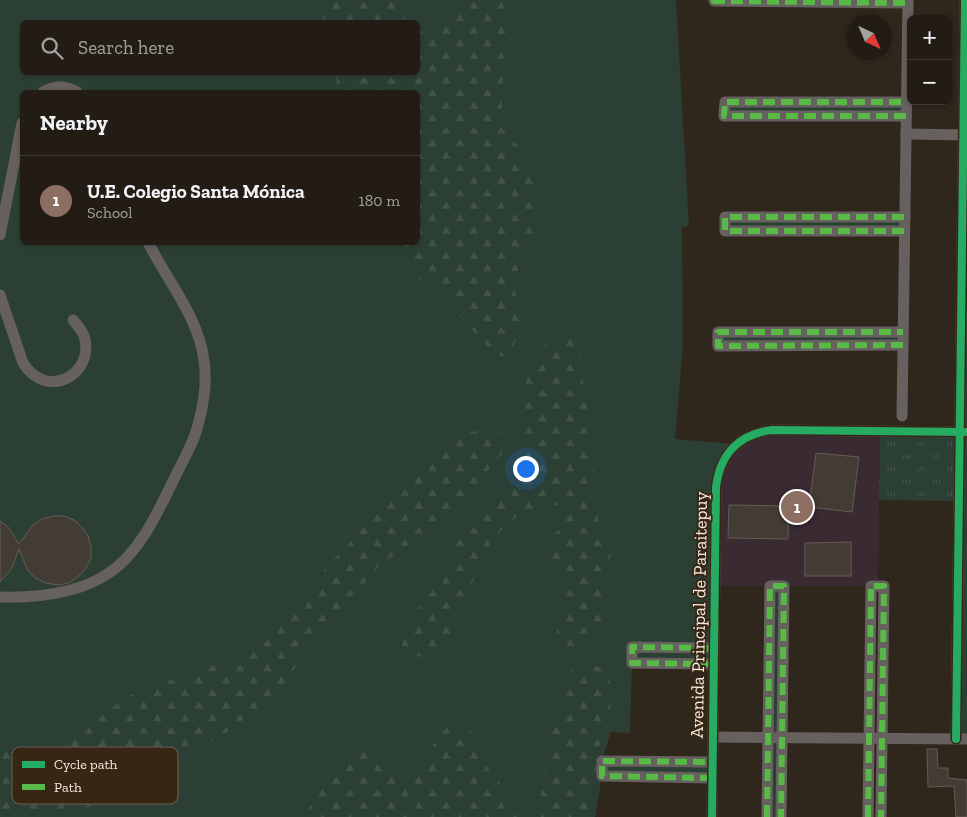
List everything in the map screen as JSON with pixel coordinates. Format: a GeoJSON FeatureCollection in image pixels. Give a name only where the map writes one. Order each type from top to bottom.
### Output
{"type":"FeatureCollection","features":[{"type":"Feature","properties":{"kind":"street"},"geometry":{"type":"LineString","coordinates":[[714,0],[714,2],[908,2],[902,416]]}},
{"type":"Feature","properties":{"kind":"street"},"geometry":{"type":"LineString","coordinates":[[713,737],[961,739],[965,0]]}},
{"type":"Feature","properties":{"kind":"street"},"geometry":{"type":"LineString","coordinates":[[46,90],[57,86],[64,86],[73,90]]}},
{"type":"Feature","properties":{"kind":"street"},"geometry":{"type":"LineString","coordinates":[[906,102],[725,102],[724,116],[906,116]]}},
{"type":"Feature","properties":{"kind":"street"},"geometry":{"type":"LineString","coordinates":[[0,235],[20,131]]}},
{"type":"Feature","properties":{"kind":"street"},"geometry":{"type":"LineString","coordinates":[[906,134],[965,135]]}},
{"type":"Feature","properties":{"kind":"street"},"geometry":{"type":"LineString","coordinates":[[904,217],[725,217],[725,231],[904,231]]}},
{"type":"Feature","properties":{"kind":"street"},"geometry":{"type":"LineString","coordinates":[[0,596],[32,596],[66,592],[111,572],[125,559],[142,538],[194,439],[204,400],[205,372],[202,347],[198,333],[186,308],[150,245]]}},
{"type":"Feature","properties":{"kind":"street"},"geometry":{"type":"LineString","coordinates":[[0,295],[23,363],[28,371],[41,380],[60,382],[80,367],[86,350],[86,343],[84,334],[73,320]]}},
{"type":"Feature","properties":{"kind":"street"},"geometry":{"type":"LineString","coordinates":[[903,332],[718,332],[718,346],[903,346]]}},
{"type":"Feature","properties":{"kind":"street","name":"Avenida Principal de Paraitepuy"},"geometry":{"type":"LineString","coordinates":[[712,817],[716,487],[724,459],[736,444],[751,434],[772,430],[963,432]]}},
{"type":"Feature","properties":{"kind":"street"},"geometry":{"type":"LineString","coordinates":[[767,817],[770,586],[784,586],[781,817]]}},
{"type":"Feature","properties":{"kind":"street"},"geometry":{"type":"LineString","coordinates":[[868,817],[872,586],[884,586],[881,817]]}},
{"type":"Feature","properties":{"kind":"street"},"geometry":{"type":"LineString","coordinates":[[713,648],[632,647],[632,663],[713,664]]}},
{"type":"Feature","properties":{"kind":"street"},"geometry":{"type":"LineString","coordinates":[[712,762],[602,761],[602,776],[712,778]]}},
{"type":"Feature","properties":{"kind":"shaded area"},"geometry":{"type":"Polygon","coordinates":[[[880,431],[878,586],[714,586],[720,468],[751,434],[880,431]]]}},
{"type":"Feature","properties":{"kind":"green space"},"geometry":{"type":"Polygon","coordinates":[[[0,0],[676,0],[689,226],[682,227],[683,346],[675,439],[736,444],[720,468],[713,664],[632,663],[630,733],[611,732],[602,760],[712,762],[712,778],[602,776],[595,817],[0,817],[0,0]]]}},
{"type":"Feature","properties":{"kind":"green space"},"geometry":{"type":"Polygon","coordinates":[[[328,0],[397,0],[405,20],[323,20],[323,6],[328,0]]]}},
{"type":"Feature","properties":{"kind":"green space"},"geometry":{"type":"Polygon","coordinates":[[[457,0],[508,0],[502,109],[508,135],[520,148],[525,164],[535,183],[534,209],[538,225],[536,238],[524,250],[519,264],[515,286],[516,302],[523,310],[519,332],[509,356],[501,356],[491,351],[440,293],[408,270],[403,245],[420,245],[420,90],[339,90],[335,75],[420,75],[420,31],[436,30],[450,17],[457,0]]]}},
{"type":"Feature","properties":{"kind":"green space"},"geometry":{"type":"Polygon","coordinates":[[[967,0],[967,739],[956,739],[967,0]]]}},
{"type":"Feature","properties":{"kind":"green space"},"geometry":{"type":"Polygon","coordinates":[[[725,102],[906,102],[906,116],[724,116],[725,102]]]}},
{"type":"Feature","properties":{"kind":"green space"},"geometry":{"type":"Polygon","coordinates":[[[725,217],[905,217],[904,231],[725,231],[725,217]]]}},
{"type":"Feature","properties":{"kind":"green space"},"geometry":{"type":"Polygon","coordinates":[[[718,332],[903,332],[903,345],[718,346],[718,332]]]}},
{"type":"Feature","properties":{"kind":"green space"},"geometry":{"type":"Polygon","coordinates":[[[574,337],[582,362],[584,394],[589,405],[588,418],[593,442],[596,487],[592,501],[599,521],[612,537],[606,606],[593,651],[586,654],[571,651],[567,644],[556,640],[560,588],[558,576],[546,550],[550,539],[564,524],[564,510],[558,505],[519,515],[504,527],[492,541],[482,558],[467,596],[457,612],[456,632],[451,642],[423,657],[408,655],[401,643],[400,635],[409,618],[423,604],[441,577],[456,544],[482,512],[517,475],[524,444],[522,416],[528,368],[537,352],[553,338],[574,337]]]}},
{"type":"Feature","properties":{"kind":"green space"},"geometry":{"type":"Polygon","coordinates":[[[492,427],[501,435],[503,453],[469,492],[438,523],[378,567],[306,652],[285,682],[258,708],[233,728],[178,762],[178,747],[56,747],[69,742],[120,702],[143,688],[175,679],[203,668],[245,657],[262,645],[276,632],[329,564],[404,478],[456,436],[492,427]]]}},
{"type":"Feature","properties":{"kind":"green space"},"geometry":{"type":"Polygon","coordinates":[[[880,431],[960,431],[959,501],[879,500],[880,431]]]}},
{"type":"Feature","properties":{"kind":"green space"},"geometry":{"type":"Polygon","coordinates":[[[770,586],[784,586],[781,817],[767,817],[770,586]]]}},
{"type":"Feature","properties":{"kind":"green space"},"geometry":{"type":"Polygon","coordinates":[[[579,665],[602,667],[610,670],[610,710],[600,745],[597,773],[587,817],[303,817],[340,758],[352,750],[360,747],[396,781],[406,778],[419,765],[446,728],[455,723],[464,724],[470,729],[491,774],[521,804],[525,814],[532,816],[538,809],[553,726],[572,669],[579,665]]]}},
{"type":"Feature","properties":{"kind":"green space"},"geometry":{"type":"Polygon","coordinates":[[[0,747],[12,748],[12,804],[96,804],[64,812],[0,816],[0,747]]]}},
{"type":"Feature","properties":{"kind":"building"},"geometry":{"type":"Polygon","coordinates":[[[816,453],[859,457],[852,512],[809,507],[816,453]]]}},
{"type":"Feature","properties":{"kind":"building"},"geometry":{"type":"Polygon","coordinates":[[[729,505],[789,506],[788,539],[728,538],[729,505]]]}},
{"type":"Feature","properties":{"kind":"building"},"geometry":{"type":"Polygon","coordinates":[[[64,516],[74,520],[88,536],[91,558],[86,568],[69,583],[58,585],[46,583],[35,578],[27,569],[19,549],[12,568],[0,582],[0,521],[8,527],[19,544],[33,525],[42,519],[64,516]]]}},
{"type":"Feature","properties":{"kind":"building"},"geometry":{"type":"Polygon","coordinates":[[[851,542],[851,576],[805,576],[805,543],[851,542]]]}},
{"type":"Feature","properties":{"kind":"building"},"geometry":{"type":"Polygon","coordinates":[[[927,749],[937,749],[938,768],[948,768],[948,778],[967,780],[967,817],[956,817],[954,786],[928,787],[927,749]]]}},
{"type":"Feature","properties":{"kind":"marked path"},"geometry":{"type":"LineString","coordinates":[[714,0],[908,3]]}},
{"type":"Feature","properties":{"kind":"marked path"},"geometry":{"type":"LineString","coordinates":[[906,102],[725,102],[724,116],[906,116]]}},
{"type":"Feature","properties":{"kind":"marked path"},"geometry":{"type":"LineString","coordinates":[[904,231],[725,231],[725,217],[905,217]]}},
{"type":"Feature","properties":{"kind":"marked path"},"geometry":{"type":"LineString","coordinates":[[903,332],[718,332],[718,346],[903,345]]}},
{"type":"Feature","properties":{"kind":"marked path"},"geometry":{"type":"LineString","coordinates":[[767,817],[770,586],[784,586],[781,817]]}},
{"type":"Feature","properties":{"kind":"marked path"},"geometry":{"type":"LineString","coordinates":[[868,817],[871,586],[884,586],[881,817]]}},
{"type":"Feature","properties":{"kind":"marked path"},"geometry":{"type":"LineString","coordinates":[[713,648],[632,647],[632,663],[713,664]]}},
{"type":"Feature","properties":{"kind":"marked path"},"geometry":{"type":"LineString","coordinates":[[712,762],[602,761],[602,776],[712,778]]}},
{"type":"Feature","properties":{"kind":"cycle path"},"geometry":{"type":"LineString","coordinates":[[956,739],[965,0]]}},
{"type":"Feature","properties":{"kind":"cycle path"},"geometry":{"type":"LineString","coordinates":[[712,817],[716,487],[718,475],[727,456],[741,441],[760,432],[772,430],[966,432]]}},
{"type":"Feature","properties":{"kind":"place","name":"U.E. Colegio Santa Mónica"},"geometry":{"type":"Point","coordinates":[797,507]}}]}
